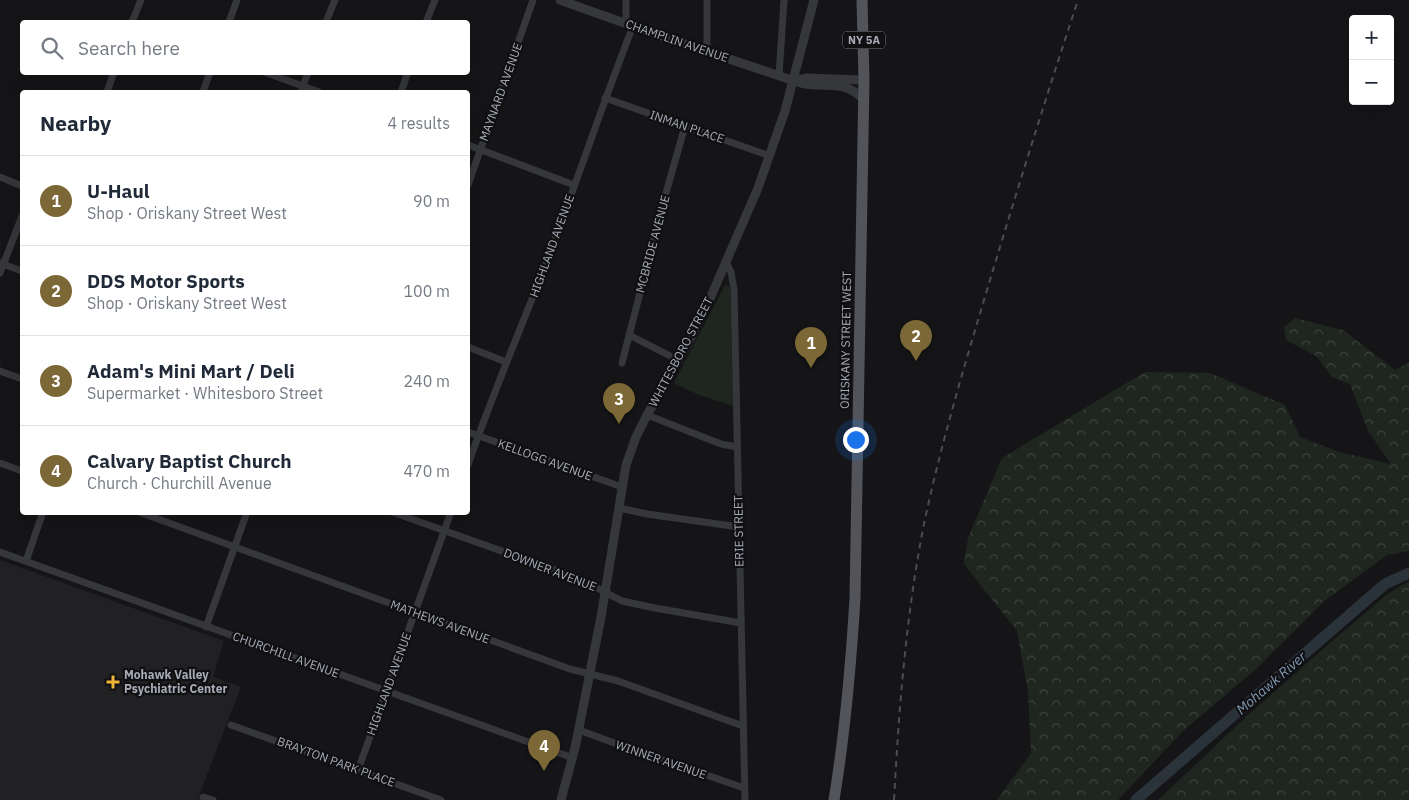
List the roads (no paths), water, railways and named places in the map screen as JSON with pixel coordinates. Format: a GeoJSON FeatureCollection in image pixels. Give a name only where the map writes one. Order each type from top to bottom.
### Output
{"type":"FeatureCollection","features":[{"type":"Feature","properties":{"kind":"main road","name":"ORISKANY STREET WEST"},"geometry":{"type":"LineString","coordinates":[[834,800],[851,669],[855,598],[864,100],[862,0]]}},
{"type":"Feature","properties":{"kind":"street"},"geometry":{"type":"LineString","coordinates":[[133,20],[140,0]]}},
{"type":"Feature","properties":{"kind":"street"},"geometry":{"type":"LineString","coordinates":[[230,20],[237,0]]}},
{"type":"Feature","properties":{"kind":"street"},"geometry":{"type":"LineString","coordinates":[[327,20],[335,0]]}},
{"type":"Feature","properties":{"kind":"street"},"geometry":{"type":"LineString","coordinates":[[427,20],[435,0]]}},
{"type":"Feature","properties":{"kind":"street","name":"MAYNARD AVENUE"},"geometry":{"type":"LineString","coordinates":[[470,179],[533,0]]}},
{"type":"Feature","properties":{"kind":"street","name":"CHAMPLIN AVENUE"},"geometry":{"type":"LineString","coordinates":[[560,0],[794,81],[804,84],[850,88],[864,100]]}},
{"type":"Feature","properties":{"kind":"street"},"geometry":{"type":"LineString","coordinates":[[626,0],[630,25]]}},
{"type":"Feature","properties":{"kind":"street"},"geometry":{"type":"LineString","coordinates":[[707,0],[707,52]]}},
{"type":"Feature","properties":{"kind":"street"},"geometry":{"type":"LineString","coordinates":[[779,76],[784,0]]}},
{"type":"Feature","properties":{"kind":"street","name":"WHITESBORO STREET"},"geometry":{"type":"LineString","coordinates":[[562,800],[579,730],[606,591],[626,465],[647,415],[678,360],[727,264],[758,188],[794,81],[814,0]]}},
{"type":"Feature","properties":{"kind":"street","name":"HIGHLAND AVENUE"},"geometry":{"type":"LineString","coordinates":[[470,459],[574,185],[630,25]]}},
{"type":"Feature","properties":{"kind":"street"},"geometry":{"type":"LineString","coordinates":[[108,90],[113,75]]}},
{"type":"Feature","properties":{"kind":"street"},"geometry":{"type":"LineString","coordinates":[[204,90],[209,75]]}},
{"type":"Feature","properties":{"kind":"street"},"geometry":{"type":"LineString","coordinates":[[270,75],[302,90],[307,75]]}},
{"type":"Feature","properties":{"kind":"street"},"geometry":{"type":"LineString","coordinates":[[402,90],[407,75]]}},
{"type":"Feature","properties":{"kind":"street","name":"CHAMPLIN AVENUE"},"geometry":{"type":"LineString","coordinates":[[794,81],[806,78],[864,80]]}},
{"type":"Feature","properties":{"kind":"street","name":"INMAN PLACE"},"geometry":{"type":"LineString","coordinates":[[605,98],[770,156]]}},
{"type":"Feature","properties":{"kind":"street","name":"MCBRIDE AVENUE"},"geometry":{"type":"LineString","coordinates":[[622,363],[685,126]]}},
{"type":"Feature","properties":{"kind":"street"},"geometry":{"type":"LineString","coordinates":[[470,146],[574,185]]}},
{"type":"Feature","properties":{"kind":"street"},"geometry":{"type":"LineString","coordinates":[[0,177],[20,185]]}},
{"type":"Feature","properties":{"kind":"street"},"geometry":{"type":"LineString","coordinates":[[0,273],[2,263],[20,221]]}},
{"type":"Feature","properties":{"kind":"street"},"geometry":{"type":"LineString","coordinates":[[2,263],[20,270]]}},
{"type":"Feature","properties":{"kind":"street","name":"ERIE STREET"},"geometry":{"type":"LineString","coordinates":[[727,264],[731,272],[734,289],[745,800]]}},
{"type":"Feature","properties":{"kind":"street"},"geometry":{"type":"LineString","coordinates":[[629,335],[678,360]]}},
{"type":"Feature","properties":{"kind":"street"},"geometry":{"type":"LineString","coordinates":[[470,348],[506,362]]}},
{"type":"Feature","properties":{"kind":"street"},"geometry":{"type":"LineString","coordinates":[[0,371],[20,378]]}},
{"type":"Feature","properties":{"kind":"street"},"geometry":{"type":"LineString","coordinates":[[647,415],[721,444],[737,446]]}},
{"type":"Feature","properties":{"kind":"street","name":"KELLOGG AVENUE"},"geometry":{"type":"LineString","coordinates":[[470,433],[622,487]]}},
{"type":"Feature","properties":{"kind":"street"},"geometry":{"type":"LineString","coordinates":[[0,462],[20,470]]}},
{"type":"Feature","properties":{"kind":"street"},"geometry":{"type":"LineString","coordinates":[[619,508],[647,514],[739,527]]}},
{"type":"Feature","properties":{"kind":"street"},"geometry":{"type":"LineString","coordinates":[[26,561],[43,515]]}},
{"type":"Feature","properties":{"kind":"street","name":"MATHEWS AVENUE"},"geometry":{"type":"LineString","coordinates":[[147,515],[570,669],[618,681],[743,726]]}},
{"type":"Feature","properties":{"kind":"street"},"geometry":{"type":"LineString","coordinates":[[206,627],[247,515]]}},
{"type":"Feature","properties":{"kind":"street","name":"DOWNER AVENUE"},"geometry":{"type":"LineString","coordinates":[[400,515],[580,579],[622,601],[740,623]]}},
{"type":"Feature","properties":{"kind":"street","name":"HIGHLAND AVENUE"},"geometry":{"type":"LineString","coordinates":[[358,770],[449,515]]}},
{"type":"Feature","properties":{"kind":"street","name":"CHURCHILL AVENUE"},"geometry":{"type":"LineString","coordinates":[[0,552],[573,758]]}},
{"type":"Feature","properties":{"kind":"street","name":"BRAYTON PARK PLACE"},"geometry":{"type":"LineString","coordinates":[[231,724],[441,800]]}},
{"type":"Feature","properties":{"kind":"street","name":"WINNER AVENUE"},"geometry":{"type":"LineString","coordinates":[[579,730],[634,751],[744,788]]}},
{"type":"Feature","properties":{"kind":"street"},"geometry":{"type":"LineString","coordinates":[[203,796],[213,800]]}},
{"type":"Feature","properties":{"kind":"waterway","name":"Mohawk River"},"geometry":{"type":"LineString","coordinates":[[1136,800],[1385,584],[1409,573]]}},
{"type":"Feature","properties":{"kind":"railway"},"geometry":{"type":"LineString","coordinates":[[894,800],[901,696],[912,593],[930,496],[984,300],[1078,0]]}},
{"type":"Feature","properties":{"kind":"place","name":"DDS Motor Sports"},"geometry":{"type":"Point","coordinates":[916,361]}},
{"type":"Feature","properties":{"kind":"place","name":"U-Haul"},"geometry":{"type":"Point","coordinates":[811,368]}},
{"type":"Feature","properties":{"kind":"place","name":"Adam's Mini Mart / Deli"},"geometry":{"type":"Point","coordinates":[619,424]}},
{"type":"Feature","properties":{"kind":"place","name":"Mohawk Valley Psychiatric Center"},"geometry":{"type":"Point","coordinates":[113,682]}},
{"type":"Feature","properties":{"kind":"place","name":"Calvary Baptist Church"},"geometry":{"type":"Point","coordinates":[544,771]}}]}
